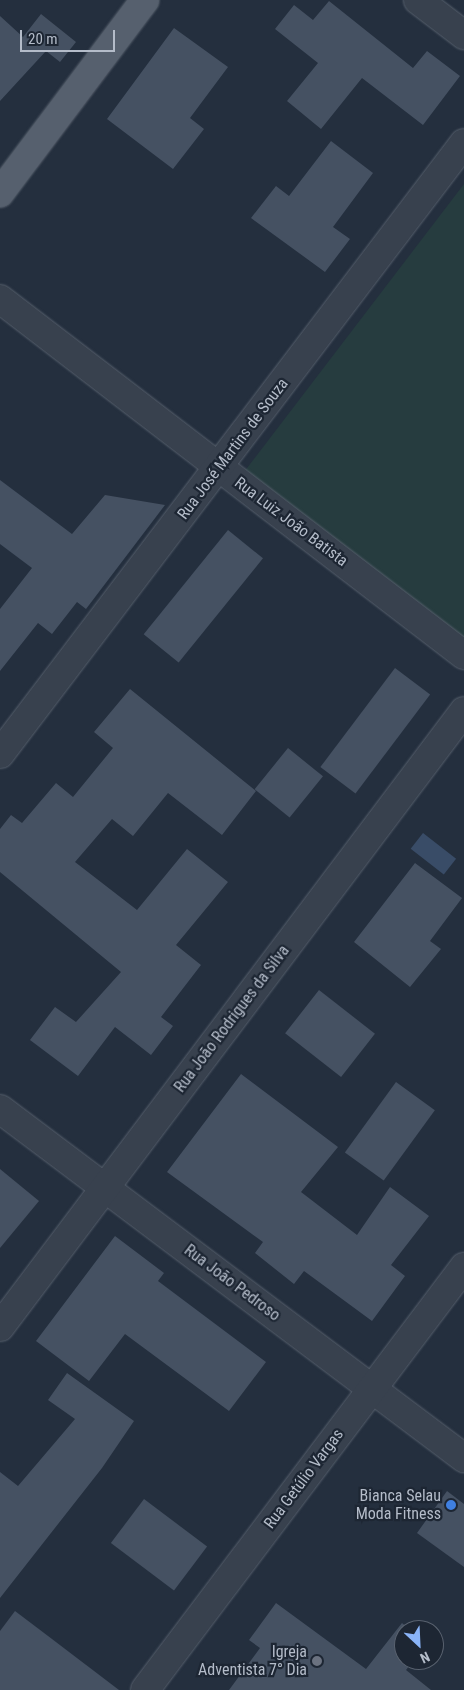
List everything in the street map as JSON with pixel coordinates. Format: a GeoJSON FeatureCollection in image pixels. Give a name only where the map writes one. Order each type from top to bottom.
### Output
{"type":"FeatureCollection","features":[{"type":"Feature","properties":{"kind":"main road"},"geometry":{"type":"LineString","coordinates":[[0,193],[145,0]]}},
{"type":"Feature","properties":{"kind":"street"},"geometry":{"type":"LineString","coordinates":[[418,0],[464,35]]}},
{"type":"Feature","properties":{"kind":"street","name":"Rua José Martins de Souza"},"geometry":{"type":"LineString","coordinates":[[0,754],[464,143]]}},
{"type":"Feature","properties":{"kind":"street","name":"Rua Luiz João Batista"},"geometry":{"type":"LineString","coordinates":[[0,299],[464,654]]}},
{"type":"Feature","properties":{"kind":"street","name":"Rua João Rodrigues da Silva"},"geometry":{"type":"LineString","coordinates":[[0,1327],[464,711]]}},
{"type":"Feature","properties":{"kind":"street","name":"Rua João Pedroso"},"geometry":{"type":"LineString","coordinates":[[0,1109],[464,1458]]}},
{"type":"Feature","properties":{"kind":"street","name":"Rua Getúlio Vargas"},"geometry":{"type":"LineString","coordinates":[[145,1690],[464,1267]]}},
{"type":"Feature","properties":{"kind":"green space"},"geometry":{"type":"Polygon","coordinates":[[[464,184],[464,645],[241,476],[464,184]]]}},
{"type":"Feature","properties":{"kind":"water"},"geometry":{"type":"Polygon","coordinates":[[[423,833],[456,859],[444,875],[411,849],[423,833]]]}},
{"type":"Feature","properties":{"kind":"building"},"geometry":{"type":"Polygon","coordinates":[[[329,1],[413,68],[427,51],[460,76],[423,125],[362,78],[321,129],[287,101],[318,63],[275,29],[294,5],[313,20],[329,1]]]}},
{"type":"Feature","properties":{"kind":"building"},"geometry":{"type":"Polygon","coordinates":[[[41,14],[76,42],[60,62],[46,51],[0,101],[0,16],[23,37],[41,14]]]}},
{"type":"Feature","properties":{"kind":"building"},"geometry":{"type":"Polygon","coordinates":[[[174,28],[228,67],[190,118],[204,129],[173,169],[107,119],[174,28]]]}},
{"type":"Feature","properties":{"kind":"building"},"geometry":{"type":"Polygon","coordinates":[[[331,141],[373,173],[333,227],[350,239],[325,272],[251,218],[276,186],[289,196],[331,141]]]}},
{"type":"Feature","properties":{"kind":"building"},"geometry":{"type":"Polygon","coordinates":[[[0,480],[72,534],[105,495],[165,505],[86,609],[77,602],[52,634],[38,623],[0,671],[0,609],[32,568],[0,544],[0,480]]]}},
{"type":"Feature","properties":{"kind":"building"},"geometry":{"type":"Polygon","coordinates":[[[228,530],[263,558],[179,662],[144,634],[228,530]]]}},
{"type":"Feature","properties":{"kind":"building"},"geometry":{"type":"Polygon","coordinates":[[[395,668],[430,694],[356,794],[320,767],[395,668]]]}},
{"type":"Feature","properties":{"kind":"building"},"geometry":{"type":"Polygon","coordinates":[[[130,689],[256,791],[222,835],[168,793],[133,836],[112,819],[75,862],[137,910],[187,849],[228,882],[176,945],[201,965],[161,1017],[173,1026],[151,1055],[115,1027],[78,1076],[30,1040],[55,1007],[76,1022],[121,972],[0,872],[0,829],[11,815],[22,823],[56,783],[73,797],[113,748],[94,732],[130,689]]]}},
{"type":"Feature","properties":{"kind":"building"},"geometry":{"type":"Polygon","coordinates":[[[288,748],[323,776],[290,818],[255,789],[288,748]]]}},
{"type":"Feature","properties":{"kind":"building"},"geometry":{"type":"Polygon","coordinates":[[[415,863],[462,898],[430,941],[441,949],[410,987],[354,942],[415,863]]]}},
{"type":"Feature","properties":{"kind":"building"},"geometry":{"type":"Polygon","coordinates":[[[319,990],[375,1034],[341,1077],[285,1033],[319,990]]]}},
{"type":"Feature","properties":{"kind":"building"},"geometry":{"type":"Polygon","coordinates":[[[241,1074],[338,1147],[301,1192],[357,1235],[390,1187],[429,1216],[391,1265],[405,1276],[372,1321],[304,1271],[294,1284],[255,1253],[263,1242],[167,1172],[241,1074]]]}},
{"type":"Feature","properties":{"kind":"building"},"geometry":{"type":"Polygon","coordinates":[[[396,1082],[435,1110],[384,1181],[345,1152],[396,1082]]]}},
{"type":"Feature","properties":{"kind":"building"},"geometry":{"type":"Polygon","coordinates":[[[0,1169],[39,1201],[0,1248],[0,1169]]]}},
{"type":"Feature","properties":{"kind":"building"},"geometry":{"type":"Polygon","coordinates":[[[115,1236],[164,1273],[158,1281],[266,1362],[229,1411],[125,1334],[89,1381],[36,1341],[115,1236]]]}},
{"type":"Feature","properties":{"kind":"building"},"geometry":{"type":"Polygon","coordinates":[[[67,1373],[134,1421],[102,1468],[0,1598],[0,1472],[18,1486],[75,1419],[48,1400],[67,1373]]]}},
{"type":"Feature","properties":{"kind":"building"},"geometry":{"type":"Polygon","coordinates":[[[447,1491],[464,1504],[464,1567],[417,1533],[447,1491]]]}},
{"type":"Feature","properties":{"kind":"building"},"geometry":{"type":"Polygon","coordinates":[[[144,1499],[207,1547],[174,1590],[111,1543],[144,1499]]]}},
{"type":"Feature","properties":{"kind":"building","name":"Igreja Adventista 7° Dia"},"geometry":{"type":"Polygon","coordinates":[[[276,1603],[366,1669],[394,1633],[394,1670],[406,1670],[431,1690],[229,1690],[260,1648],[249,1640],[276,1603]]]}},
{"type":"Feature","properties":{"kind":"building"},"geometry":{"type":"Polygon","coordinates":[[[15,1611],[119,1690],[0,1690],[0,1631],[15,1611]]]}},
{"type":"Feature","properties":{"kind":"place","name":"Bianca Selau Moda Fitness"},"geometry":{"type":"Point","coordinates":[451,1505]}},
{"type":"Feature","properties":{"kind":"place","name":"Igreja Adventista 7° Dia"},"geometry":{"type":"Point","coordinates":[317,1661]}}]}
